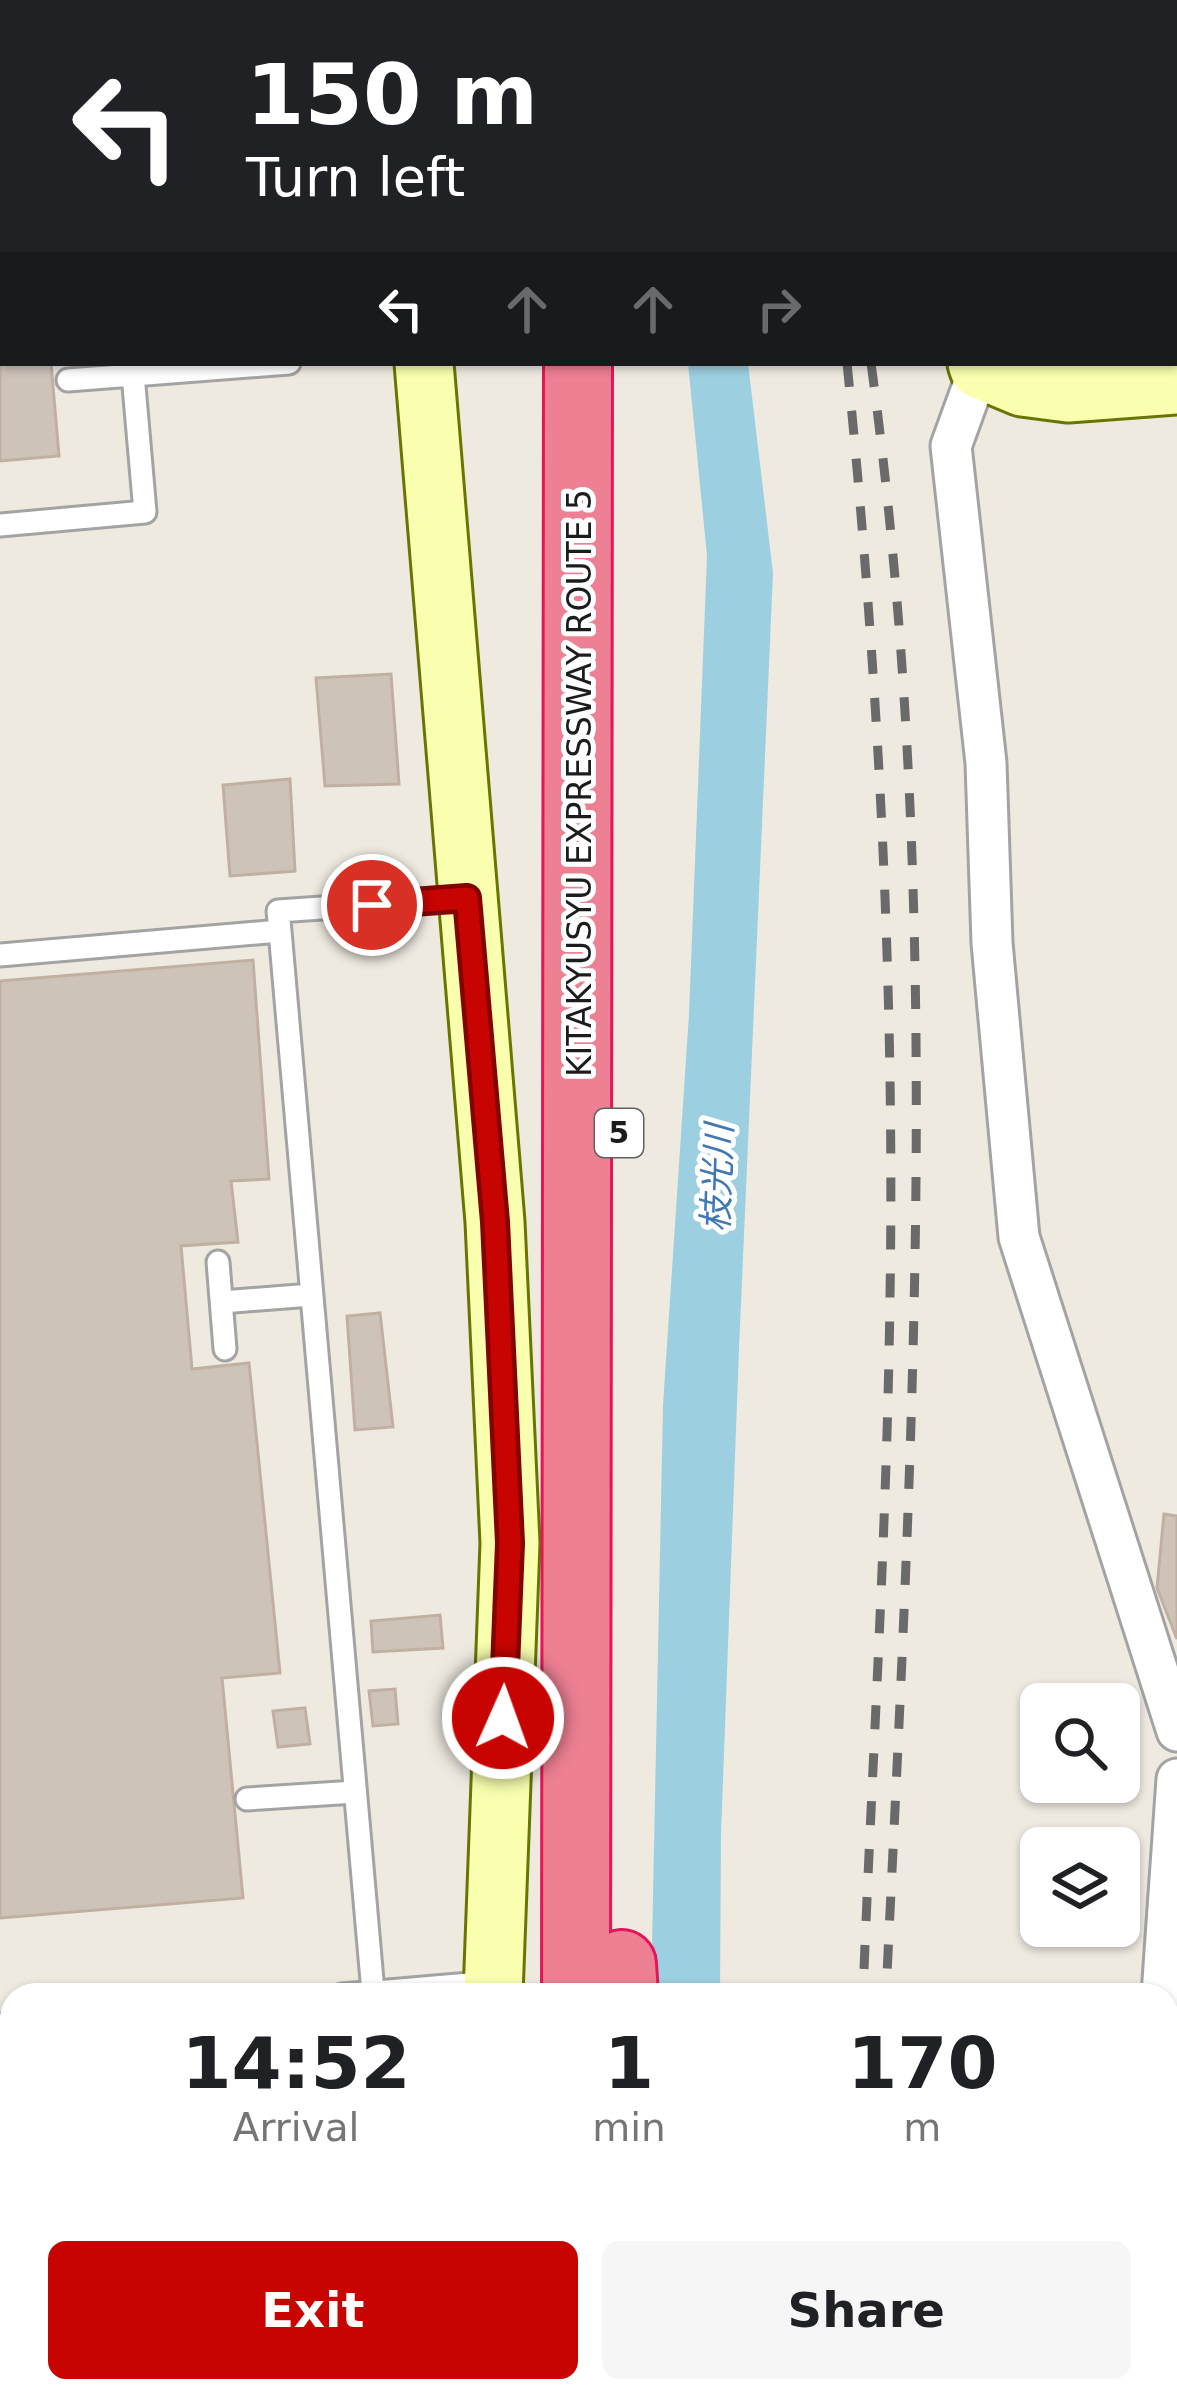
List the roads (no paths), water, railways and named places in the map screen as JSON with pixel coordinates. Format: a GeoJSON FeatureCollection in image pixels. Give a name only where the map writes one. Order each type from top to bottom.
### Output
{"type":"FeatureCollection","features":[{"type":"Feature","properties":{"kind":"highway","name":"KITAKYUSYU EXPRESSWAY ROUTE 5"},"geometry":{"type":"LineString","coordinates":[[578,366],[578,1324],[597,1946]]}},
{"type":"Feature","properties":{"kind":"highway","name":"KITAKYUSYU EXPRESSWAY ROUTE 5"},"geometry":{"type":"LineString","coordinates":[[597,1946],[617,366]]}},
{"type":"Feature","properties":{"kind":"highway"},"geometry":{"type":"LineString","coordinates":[[524,1983],[597,1946]]}},
{"type":"Feature","properties":{"kind":"street"},"geometry":{"type":"LineString","coordinates":[[424,366],[495,1222],[510,1543],[508,1983]]}},
{"type":"Feature","properties":{"kind":"street"},"geometry":{"type":"LineString","coordinates":[[1177,385],[1068,393],[1022,387],[978,366],[951,446],[986,763],[992,944],[1018,1237],[1177,1732]]}},
{"type":"Feature","properties":{"kind":"street"},"geometry":{"type":"LineString","coordinates":[[1163,1983],[1177,1779]]}},
{"type":"Feature","properties":{"kind":"lane"},"geometry":{"type":"LineString","coordinates":[[68,380],[132,369],[210,366]]}},
{"type":"Feature","properties":{"kind":"lane"},"geometry":{"type":"LineString","coordinates":[[0,525],[145,512],[132,369]]}},
{"type":"Feature","properties":{"kind":"lane"},"geometry":{"type":"LineString","coordinates":[[372,1983],[278,911],[467,898]]}},
{"type":"Feature","properties":{"kind":"lane"},"geometry":{"type":"LineString","coordinates":[[0,956],[280,932]]}},
{"type":"Feature","properties":{"kind":"lane"},"geometry":{"type":"LineString","coordinates":[[218,1262],[225,1349]]}},
{"type":"Feature","properties":{"kind":"lane"},"geometry":{"type":"LineString","coordinates":[[222,1302],[311,1295]]}},
{"type":"Feature","properties":{"kind":"lane"},"geometry":{"type":"LineString","coordinates":[[247,1799],[355,1792]]}},
{"type":"Feature","properties":{"kind":"water","name":"枝光川"},"geometry":{"type":"Polygon","coordinates":[[[688,366],[748,366],[773,573],[739,1349],[720,1983],[651,1983],[663,1405],[689,1014],[707,556],[688,366]]]}},
{"type":"Feature","properties":{"kind":"railway"},"geometry":{"type":"LineString","coordinates":[[847,366],[876,712],[890,1063],[883,1558],[864,1983]]}},
{"type":"Feature","properties":{"kind":"railway"},"geometry":{"type":"LineString","coordinates":[[871,366],[894,566],[915,974],[912,1383],[887,1983]]}}]}
